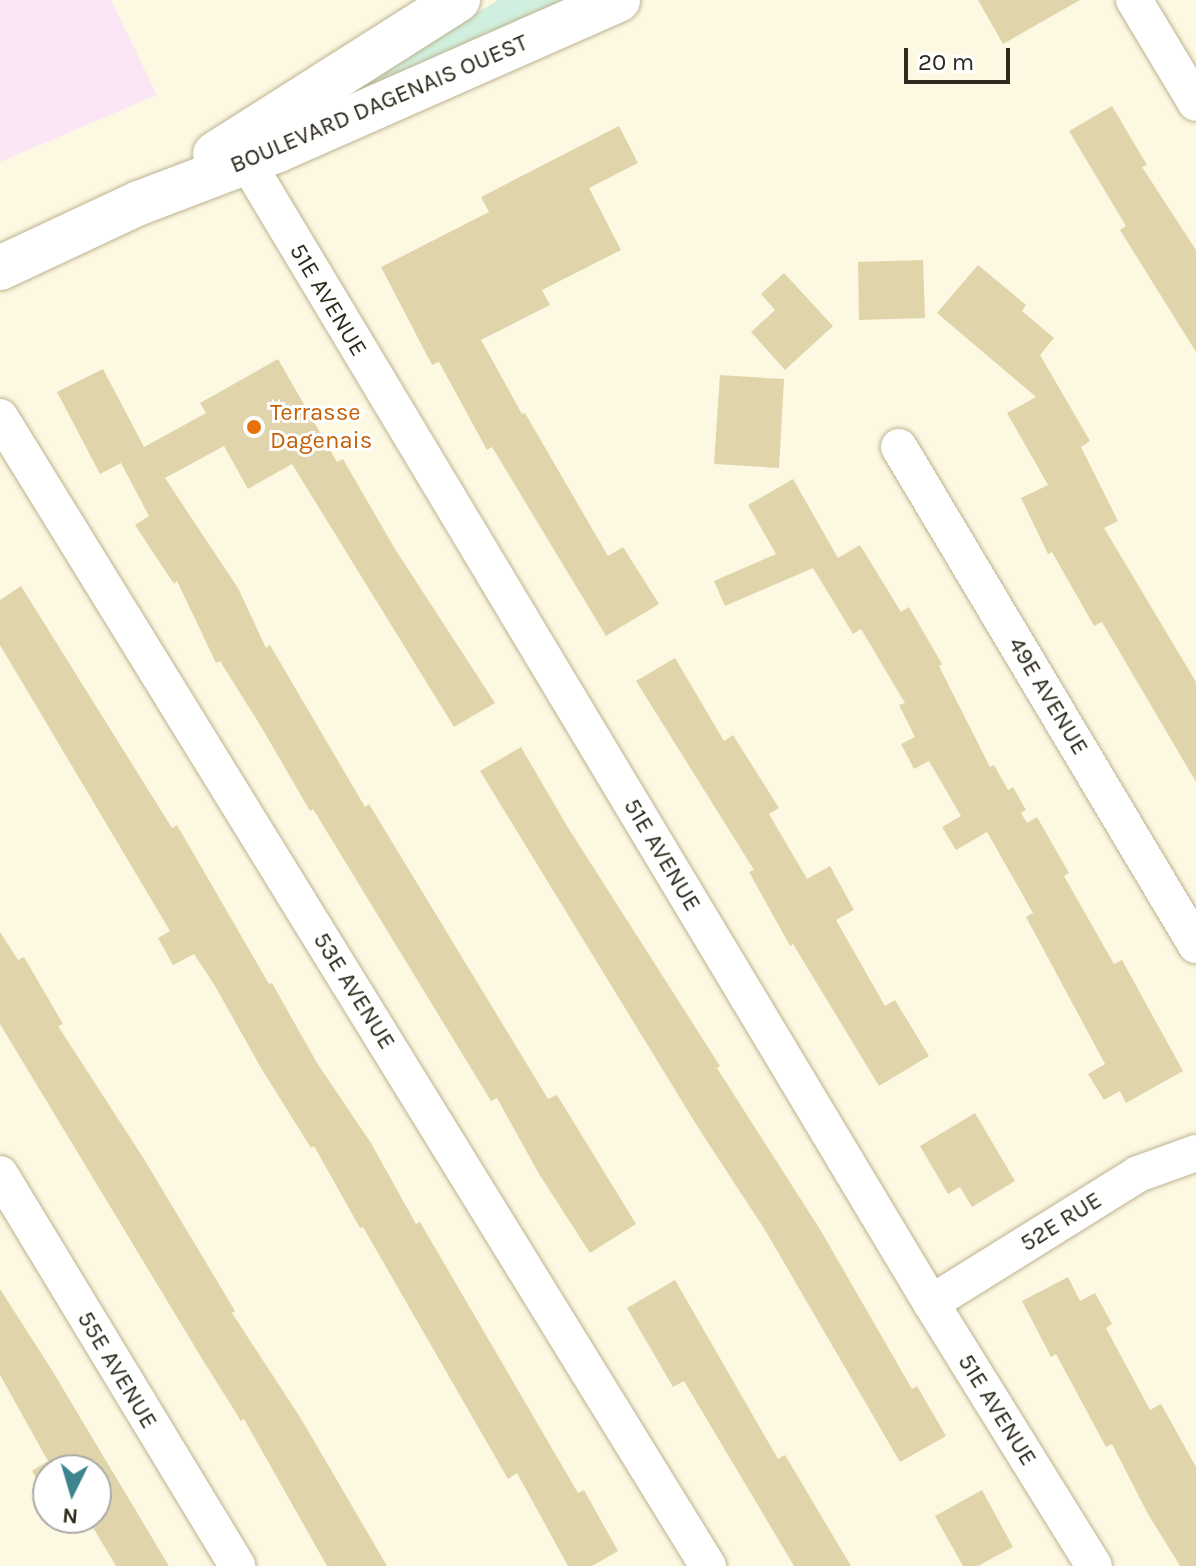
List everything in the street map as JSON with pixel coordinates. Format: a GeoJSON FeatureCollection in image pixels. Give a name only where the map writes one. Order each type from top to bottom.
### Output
{"type":"FeatureCollection","features":[{"type":"Feature","properties":{"kind":"main road","name":"BOULEVARD DAGENAIS OUEST"},"geometry":{"type":"LineString","coordinates":[[241,152],[458,0]]}},
{"type":"Feature","properties":{"kind":"main road","name":"BOULEVARD DAGENAIS OUEST"},"geometry":{"type":"LineString","coordinates":[[0,268],[241,152],[618,0]]}},
{"type":"Feature","properties":{"kind":"street"},"geometry":{"type":"LineString","coordinates":[[1134,0],[1196,103]]}},
{"type":"Feature","properties":{"kind":"street","name":"51E AVENUE"},"geometry":{"type":"LineString","coordinates":[[241,152],[931,1303],[1094,1566]]}},
{"type":"Feature","properties":{"kind":"street","name":"53E AVENUE"},"geometry":{"type":"LineString","coordinates":[[0,417],[708,1566]]}},
{"type":"Feature","properties":{"kind":"street","name":"49E AVENUE"},"geometry":{"type":"LineString","coordinates":[[899,447],[1196,945]]}},
{"type":"Feature","properties":{"kind":"street","name":"52E RUE"},"geometry":{"type":"LineString","coordinates":[[931,1303],[1138,1174],[1196,1153]]}},
{"type":"Feature","properties":{"kind":"street","name":"55E AVENUE"},"geometry":{"type":"LineString","coordinates":[[0,1174],[237,1566]]}},
{"type":"Feature","properties":{"kind":"shaded area"},"geometry":{"type":"Polygon","coordinates":[[[0,0],[111,0],[157,95],[0,162],[0,0]]]}},
{"type":"Feature","properties":{"kind":"green space"},"geometry":{"type":"Polygon","coordinates":[[[498,0],[571,0],[347,100],[344,95],[498,0]]]}},
{"type":"Feature","properties":{"kind":"building"},"geometry":{"type":"Polygon","coordinates":[[[978,0],[1080,0],[1003,44],[978,0]]]}},
{"type":"Feature","properties":{"kind":"building"},"geometry":{"type":"Polygon","coordinates":[[[1112,106],[1147,165],[1142,167],[1196,250],[1196,352],[1120,230],[1126,226],[1069,131],[1112,106]]]}},
{"type":"Feature","properties":{"kind":"building"},"geometry":{"type":"Polygon","coordinates":[[[619,126],[638,163],[589,188],[621,250],[542,290],[550,305],[481,340],[608,556],[623,547],[659,604],[606,636],[492,447],[487,450],[439,362],[432,365],[381,267],[489,212],[481,197],[619,126]]]}},
{"type":"Feature","properties":{"kind":"building"},"geometry":{"type":"Polygon","coordinates":[[[923,260],[925,318],[859,320],[858,262],[923,260]]]}},
{"type":"Feature","properties":{"kind":"building"},"geometry":{"type":"Polygon","coordinates":[[[978,265],[1026,305],[1022,311],[1054,338],[1040,355],[1090,441],[1081,447],[1118,521],[1104,528],[1196,682],[1196,782],[1102,622],[1094,626],[1052,552],[1048,554],[1021,498],[1048,485],[1007,413],[1036,397],[937,313],[978,265]]]}},
{"type":"Feature","properties":{"kind":"building"},"geometry":{"type":"Polygon","coordinates":[[[784,273],[833,326],[785,370],[751,332],[775,310],[761,294],[784,273]]]}},
{"type":"Feature","properties":{"kind":"building"},"geometry":{"type":"Polygon","coordinates":[[[278,359],[337,462],[343,459],[395,549],[495,703],[454,727],[292,464],[248,489],[224,446],[165,478],[238,588],[266,648],[270,645],[365,807],[369,804],[548,1099],[557,1095],[636,1224],[590,1253],[539,1174],[497,1098],[491,1101],[220,661],[216,663],[177,581],[174,584],[135,525],[149,516],[121,463],[100,474],[57,392],[103,369],[144,447],[206,413],[200,403],[278,359]]]}},
{"type":"Feature","properties":{"kind":"building"},"geometry":{"type":"Polygon","coordinates":[[[720,375],[784,379],[779,468],[714,464],[720,375]]]}},
{"type":"Feature","properties":{"kind":"building"},"geometry":{"type":"Polygon","coordinates":[[[793,479],[838,558],[860,545],[901,612],[909,607],[942,664],[939,666],[990,767],[994,765],[1008,790],[1013,787],[1026,810],[1021,813],[1027,823],[1037,817],[1069,873],[1064,876],[1114,964],[1122,960],[1183,1071],[1126,1103],[1120,1091],[1104,1100],[1088,1074],[1105,1064],[1026,917],[1033,913],[987,832],[956,850],[942,827],[961,816],[929,761],[914,769],[901,744],[915,737],[899,705],[905,703],[861,629],[853,634],[813,568],[725,606],[714,581],[776,554],[748,505],[793,479]]]}},
{"type":"Feature","properties":{"kind":"building"},"geometry":{"type":"Polygon","coordinates":[[[21,586],[172,828],[177,825],[317,1063],[371,1143],[416,1224],[420,1222],[578,1493],[584,1490],[618,1551],[592,1566],[568,1566],[517,1473],[508,1479],[363,1227],[360,1228],[314,1146],[311,1148],[194,954],[173,965],[158,938],[170,931],[0,645],[0,600],[21,586]]]}},
{"type":"Feature","properties":{"kind":"building"},"geometry":{"type":"Polygon","coordinates":[[[675,658],[724,741],[733,735],[779,808],[769,814],[807,879],[830,866],[854,910],[836,920],[885,1006],[895,1000],[929,1056],[879,1086],[793,944],[790,946],[749,872],[754,870],[636,681],[675,658]]]}},
{"type":"Feature","properties":{"kind":"building"},"geometry":{"type":"Polygon","coordinates":[[[521,747],[567,826],[720,1066],[717,1068],[821,1231],[912,1389],[917,1386],[946,1436],[900,1462],[765,1230],[699,1129],[480,771],[521,747]]]}},
{"type":"Feature","properties":{"kind":"building"},"geometry":{"type":"Polygon","coordinates":[[[0,932],[18,960],[24,957],[63,1024],[58,1026],[144,1159],[235,1311],[232,1313],[300,1417],[387,1566],[327,1566],[244,1419],[241,1421],[204,1362],[0,1024],[0,932]]]}},
{"type":"Feature","properties":{"kind":"building"},"geometry":{"type":"Polygon","coordinates":[[[975,1113],[1015,1181],[972,1207],[960,1187],[948,1194],[920,1146],[975,1113]]]}},
{"type":"Feature","properties":{"kind":"building"},"geometry":{"type":"Polygon","coordinates":[[[1068,1277],[1080,1301],[1095,1293],[1112,1324],[1106,1328],[1150,1410],[1161,1404],[1196,1467],[1196,1566],[1180,1566],[1148,1514],[1112,1444],[1106,1447],[1056,1354],[1051,1357],[1022,1301],[1068,1277]]]}},
{"type":"Feature","properties":{"kind":"building"},"geometry":{"type":"Polygon","coordinates":[[[675,1280],[778,1459],[785,1455],[851,1566],[794,1566],[684,1381],[673,1387],[627,1308],[675,1280]]]}},
{"type":"Feature","properties":{"kind":"building"},"geometry":{"type":"Polygon","coordinates":[[[0,1289],[102,1454],[44,1454],[0,1375],[0,1289]]]}},
{"type":"Feature","properties":{"kind":"building"},"geometry":{"type":"Polygon","coordinates":[[[112,1471],[169,1566],[116,1566],[97,1534],[112,1534],[112,1471]]]}},
{"type":"Feature","properties":{"kind":"building"},"geometry":{"type":"Polygon","coordinates":[[[982,1490],[1013,1547],[978,1566],[963,1566],[935,1516],[982,1490]]]}},
{"type":"Feature","properties":{"kind":"place","name":"Terrasse Dagenais"},"geometry":{"type":"Point","coordinates":[254,427]}}]}
